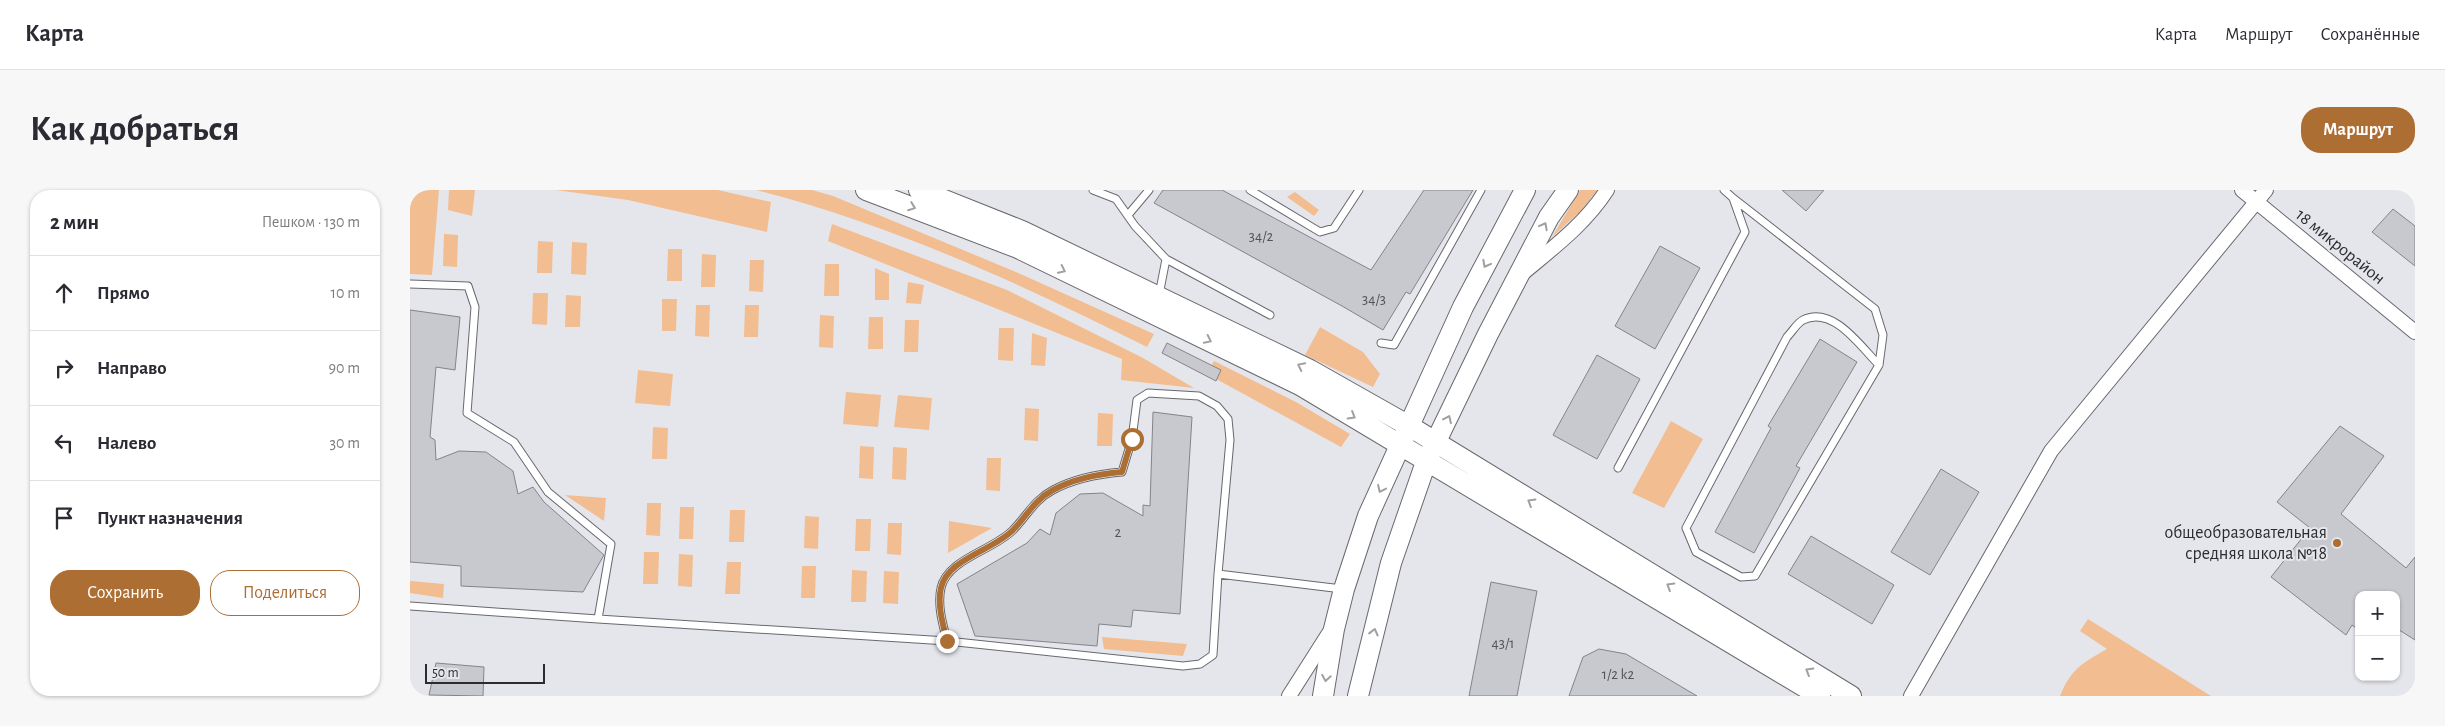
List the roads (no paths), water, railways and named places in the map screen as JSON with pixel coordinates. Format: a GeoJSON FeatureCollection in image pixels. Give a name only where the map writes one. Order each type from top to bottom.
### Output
{"type":"FeatureCollection","features":[{"type":"Feature","properties":{"kind":"main road"},"geometry":{"type":"LineString","coordinates":[[866,190],[1018,248],[1300,385],[1819,696]]}},
{"type":"Feature","properties":{"kind":"main road"},"geometry":{"type":"LineString","coordinates":[[919,190],[1022,231],[1310,370],[1409,426],[1851,696]]}},
{"type":"Feature","properties":{"kind":"main road"},"geometry":{"type":"LineString","coordinates":[[1323,696],[1335,623],[1368,516],[1463,307],[1525,190]]}},
{"type":"Feature","properties":{"kind":"main road"},"geometry":{"type":"LineString","coordinates":[[1358,696],[1391,563],[1426,462],[1517,278],[1549,217],[1568,190]]}},
{"type":"Feature","properties":{"kind":"street"},"geometry":{"type":"LineString","coordinates":[[1517,278],[1579,226],[1595,209],[1607,190]]}},
{"type":"Feature","properties":{"kind":"street","name":"18 микрорайон"},"geometry":{"type":"LineString","coordinates":[[2242,190],[2415,332]]}},
{"type":"Feature","properties":{"kind":"street"},"geometry":{"type":"LineString","coordinates":[[1911,696],[2051,451],[2266,190]]}},
{"type":"Feature","properties":{"kind":"street"},"geometry":{"type":"LineString","coordinates":[[1289,696],[1335,623]]}},
{"type":"Feature","properties":{"kind":"lane"},"geometry":{"type":"LineString","coordinates":[[1093,190],[1116,199],[1135,226],[1166,259],[1270,315]]}},
{"type":"Feature","properties":{"kind":"lane"},"geometry":{"type":"LineString","coordinates":[[1128,215],[1149,190]]}},
{"type":"Feature","properties":{"kind":"lane"},"geometry":{"type":"LineString","coordinates":[[1250,190],[1320,232],[1334,228],[1359,190]]}},
{"type":"Feature","properties":{"kind":"lane"},"geometry":{"type":"LineString","coordinates":[[1381,343],[1394,345],[1482,190]]}},
{"type":"Feature","properties":{"kind":"lane"},"geometry":{"type":"LineString","coordinates":[[1724,190],[1875,309],[1884,335],[1879,365],[1755,576],[1741,577],[1696,552],[1686,528],[1787,337],[1802,320],[1819,316],[1838,324],[1879,365]]}},
{"type":"Feature","properties":{"kind":"lane"},"geometry":{"type":"LineString","coordinates":[[1618,468],[1745,232],[1733,198]]}},
{"type":"Feature","properties":{"kind":"lane"},"geometry":{"type":"LineString","coordinates":[[1159,297],[1166,259]]}},
{"type":"Feature","properties":{"kind":"lane"},"geometry":{"type":"LineString","coordinates":[[410,284],[468,286],[475,307],[467,413],[514,442],[548,492],[611,544],[598,619]]}},
{"type":"Feature","properties":{"kind":"lane"},"geometry":{"type":"LineString","coordinates":[[410,606],[947,641],[1183,666],[1200,664],[1213,655],[1230,440],[1228,419],[1217,406],[1199,396],[1148,393],[1137,400],[1132,439],[1122,472],[1102,474],[1070,482],[1051,491],[1038,499],[1013,530],[949,572],[940,588],[941,613],[947,641]]}},
{"type":"Feature","properties":{"kind":"lane"},"geometry":{"type":"LineString","coordinates":[[1218,574],[1344,589]]}},
{"type":"Feature","properties":{"kind":"place","name":"общеобразовательная средняя школа №18"},"geometry":{"type":"Point","coordinates":[2337,543]}}]}
